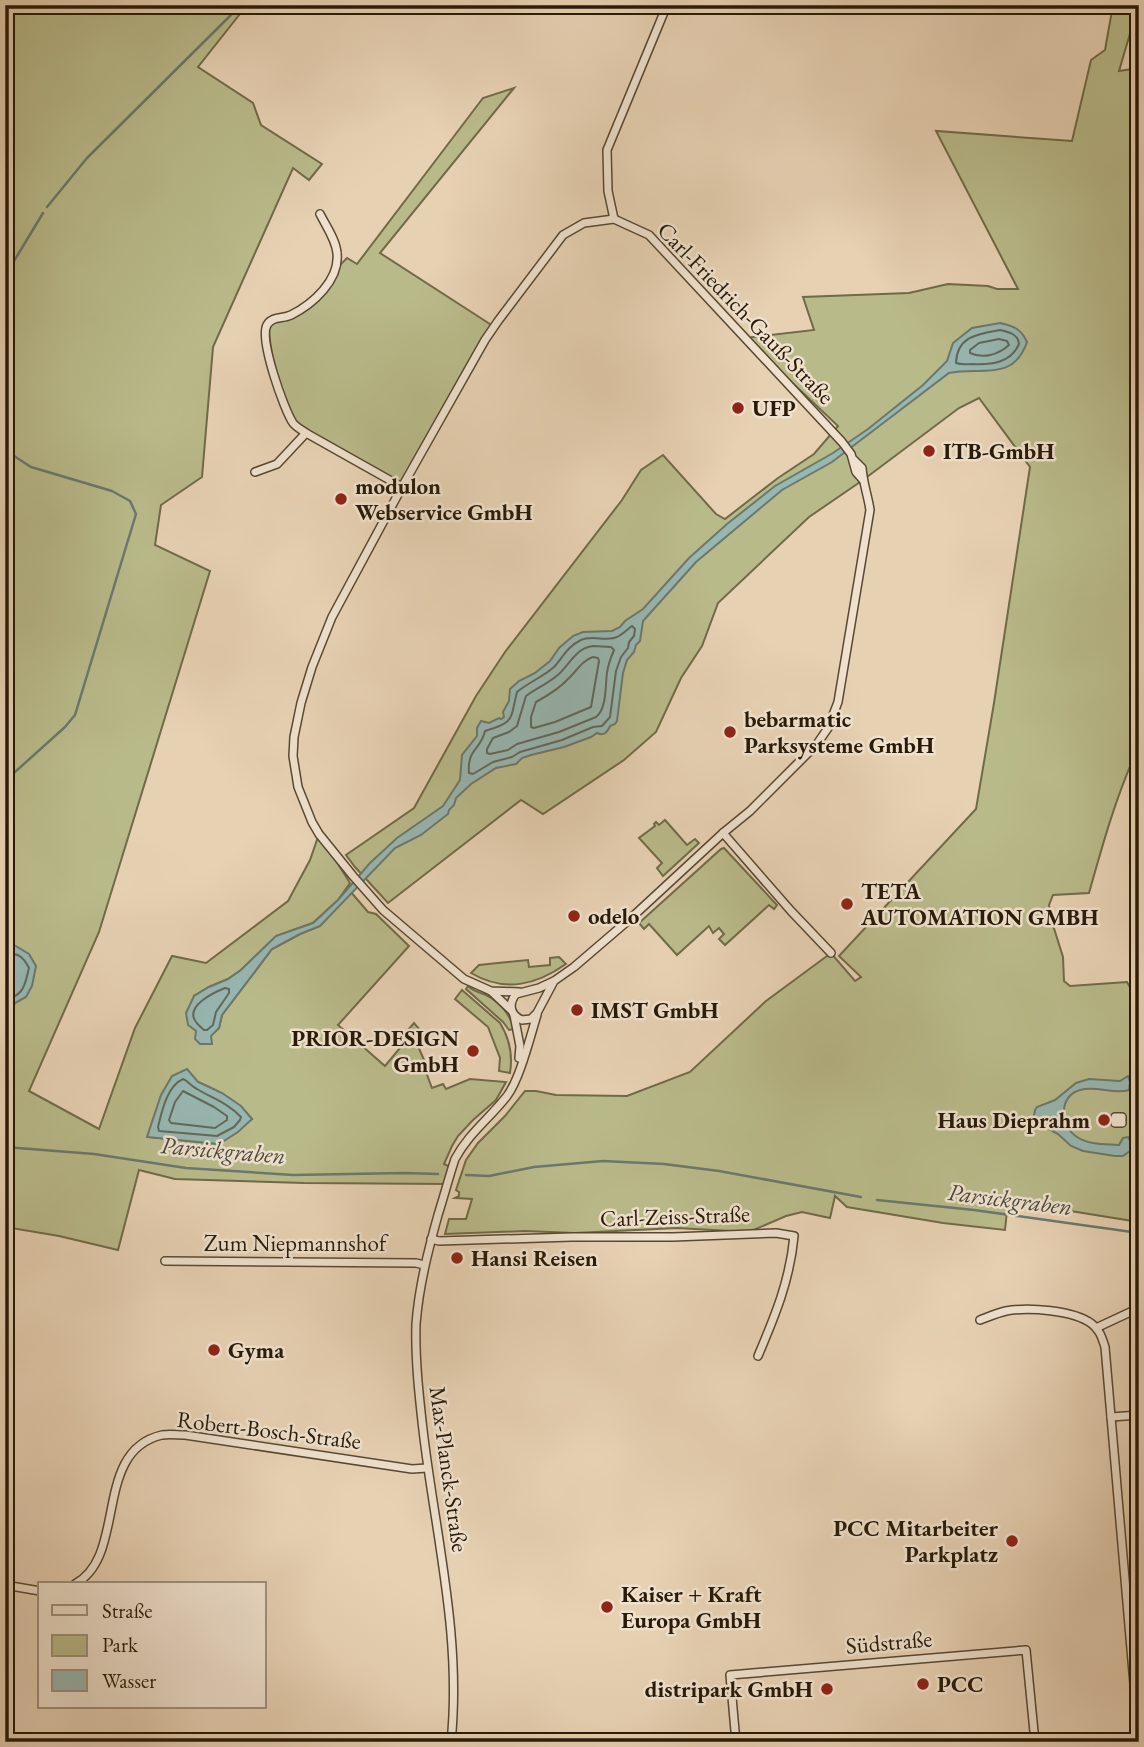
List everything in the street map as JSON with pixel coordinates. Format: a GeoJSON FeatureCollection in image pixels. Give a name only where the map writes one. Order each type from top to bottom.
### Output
{"type":"FeatureCollection","features":[{"type":"Feature","properties":{"kind":"street"},"geometry":{"type":"LineString","coordinates":[[491,991],[528,991],[537,997],[538,1011],[526,1020],[518,1018],[491,991],[464,979],[383,910],[312,822],[298,787],[293,755],[294,737],[301,703],[324,633],[485,340],[563,235],[584,223],[614,219],[608,191],[607,150],[667,5]]}},
{"type":"Feature","properties":{"kind":"street"},"geometry":{"type":"LineString","coordinates":[[320,214],[337,251],[338,267],[327,288],[290,315],[268,323],[265,344],[271,367],[294,425],[402,488]]}},
{"type":"Feature","properties":{"kind":"street","name":"Carl-Friedrich-Gauß-Straße"},"geometry":{"type":"LineString","coordinates":[[528,991],[554,981],[630,919],[750,811],[817,744],[828,728],[838,702],[870,510],[862,468],[842,442],[649,235],[614,219]]}},
{"type":"Feature","properties":{"kind":"street"},"geometry":{"type":"LineString","coordinates":[[255,472],[277,464],[306,433]]}},
{"type":"Feature","properties":{"kind":"street"},"geometry":{"type":"LineString","coordinates":[[723,833],[831,953]]}},
{"type":"Feature","properties":{"kind":"street","name":"Carl-Friedrich-Gauß-Straße"},"geometry":{"type":"LineString","coordinates":[[442,1203],[463,1144],[508,1095],[538,1011],[554,981]]}},
{"type":"Feature","properties":{"kind":"street"},"geometry":{"type":"LineString","coordinates":[[513,1013],[513,998],[519,992]]}},
{"type":"Feature","properties":{"kind":"street","name":"Carl-Friedrich-Gauß-Straße"},"geometry":{"type":"LineString","coordinates":[[513,1013],[520,1046],[518,1073]]}},
{"type":"Feature","properties":{"kind":"street","name":"Max-Planck-Straße"},"geometry":{"type":"LineString","coordinates":[[442,1203],[424,1265],[416,1326],[417,1383],[447,1598],[454,1684],[451,1742]]}},
{"type":"Feature","properties":{"kind":"street","name":"Carl-Zeiss-Straße"},"geometry":{"type":"LineString","coordinates":[[431,1239],[673,1237],[776,1233],[794,1236],[792,1256],[780,1303],[758,1356]]}},
{"type":"Feature","properties":{"kind":"street","name":"Zum Niepmannshof"},"geometry":{"type":"LineString","coordinates":[[165,1261],[424,1265]]}},
{"type":"Feature","properties":{"kind":"street"},"geometry":{"type":"LineString","coordinates":[[1096,1328],[1139,1308]]}},
{"type":"Feature","properties":{"kind":"street"},"geometry":{"type":"LineString","coordinates":[[980,1320],[1005,1311],[1028,1309],[1070,1314],[1090,1322],[1102,1336],[1139,1742]]}},
{"type":"Feature","properties":{"kind":"street"},"geometry":{"type":"LineString","coordinates":[[1111,1417],[1139,1415]]}},
{"type":"Feature","properties":{"kind":"street","name":"Robert-Bosch-Straße"},"geometry":{"type":"LineString","coordinates":[[80,1582],[93,1568],[101,1552],[121,1469],[130,1455],[143,1444],[162,1436],[185,1434],[412,1469],[427,1468]]}},
{"type":"Feature","properties":{"kind":"street"},"geometry":{"type":"LineString","coordinates":[[5,1585],[38,1591]]}},
{"type":"Feature","properties":{"kind":"street","name":"Südstraße"},"geometry":{"type":"LineString","coordinates":[[736,1742],[730,1675],[1026,1650],[1035,1742]]}},
{"type":"Feature","properties":{"kind":"green space"},"geometry":{"type":"Polygon","coordinates":[[[5,5],[247,5],[198,67],[253,103],[261,125],[322,164],[309,180],[293,168],[213,347],[202,477],[161,505],[155,545],[210,571],[99,932],[29,1091],[99,1129],[135,1028],[172,956],[206,963],[288,901],[310,860],[319,834],[350,883],[338,900],[313,923],[276,936],[241,970],[194,996],[210,1036],[219,1028],[222,1015],[272,949],[320,926],[351,892],[368,912],[376,914],[409,946],[338,1025],[385,1066],[400,1048],[396,1044],[414,1023],[420,1030],[413,1035],[429,1071],[426,1072],[432,1088],[443,1084],[446,1089],[470,1079],[506,1082],[496,1100],[473,1120],[452,1146],[444,1164],[452,1168],[447,1184],[175,1179],[139,1170],[118,1250],[5,1227],[5,5]],[[198,1082],[148,1137],[219,1144],[252,1119],[234,1102],[198,1082]]]}},
{"type":"Feature","properties":{"kind":"green space"},"geometry":{"type":"Polygon","coordinates":[[[1113,5],[1136,5],[1119,71],[1139,68],[1139,746],[1117,800],[1089,893],[1053,895],[1049,905],[1063,957],[1064,981],[1070,986],[1127,982],[1139,1003],[1139,1222],[1008,1201],[1005,1230],[847,1207],[835,1196],[830,1218],[802,1212],[749,1232],[677,1228],[575,1233],[525,1231],[445,1234],[449,1219],[466,1219],[472,1199],[455,1198],[459,1196],[456,1190],[466,1160],[525,1091],[556,1095],[627,1096],[690,1072],[766,1001],[831,953],[855,981],[861,977],[839,956],[976,809],[1030,467],[979,398],[959,408],[809,517],[718,603],[702,646],[681,678],[656,732],[624,760],[543,814],[521,800],[388,903],[346,855],[414,808],[476,696],[505,652],[622,500],[641,470],[663,455],[716,514],[725,519],[814,454],[838,426],[745,338],[814,330],[803,297],[909,293],[948,284],[1018,289],[936,131],[1072,141],[1091,60],[1105,50],[1113,5]]]}},
{"type":"Feature","properties":{"kind":"green space"},"geometry":{"type":"Polygon","coordinates":[[[514,88],[380,253],[493,326],[402,487],[294,425],[271,367],[268,323],[290,315],[327,288],[338,267],[347,258],[357,264],[483,98],[514,88]]]}},
{"type":"Feature","properties":{"kind":"green space"},"geometry":{"type":"Polygon","coordinates":[[[665,820],[687,845],[695,839],[699,843],[663,876],[657,868],[662,863],[639,838],[655,826],[656,822],[659,825],[665,820]]]}},
{"type":"Feature","properties":{"kind":"green space"},"geometry":{"type":"Polygon","coordinates":[[[724,848],[777,905],[774,909],[769,905],[725,945],[719,939],[724,934],[719,928],[713,933],[709,926],[677,955],[649,924],[644,929],[639,923],[724,848]]]}},
{"type":"Feature","properties":{"kind":"green space"},"geometry":{"type":"Polygon","coordinates":[[[559,957],[566,964],[543,977],[520,984],[496,983],[471,973],[479,965],[528,960],[529,967],[550,965],[550,958],[559,957]]]}},
{"type":"Feature","properties":{"kind":"green space"},"geometry":{"type":"Polygon","coordinates":[[[468,986],[499,1004],[507,1012],[514,1029],[509,1030],[466,989],[468,986]]]}},
{"type":"Feature","properties":{"kind":"green space"},"geometry":{"type":"Polygon","coordinates":[[[462,990],[500,1023],[510,1047],[510,1073],[499,1071],[500,1058],[488,1027],[455,999],[462,990]]]}},
{"type":"Feature","properties":{"kind":"water"},"geometry":{"type":"Polygon","coordinates":[[[1000,323],[1016,329],[1027,342],[1021,355],[1013,363],[994,370],[949,373],[832,462],[782,490],[696,562],[643,621],[640,641],[627,660],[623,673],[615,724],[603,734],[597,733],[564,747],[522,758],[516,764],[496,768],[471,784],[456,798],[448,814],[421,835],[395,848],[320,926],[272,949],[222,1015],[219,1028],[211,1036],[212,1044],[200,1044],[195,1039],[196,1031],[188,1025],[186,1013],[194,996],[241,970],[276,936],[313,923],[397,838],[443,806],[460,780],[462,755],[477,736],[481,721],[489,723],[504,717],[510,689],[550,661],[559,648],[573,636],[583,632],[612,631],[620,627],[643,609],[689,558],[727,524],[775,486],[833,453],[868,429],[923,385],[947,361],[953,343],[972,328],[1000,323]]]}},
{"type":"Feature","properties":{"kind":"water"},"geometry":{"type":"Polygon","coordinates":[[[14,945],[29,954],[36,966],[32,986],[26,997],[15,1003],[10,1013],[12,1027],[5,1032],[5,948],[14,945]]]}},
{"type":"Feature","properties":{"kind":"water"},"geometry":{"type":"Polygon","coordinates":[[[187,1069],[198,1082],[241,1106],[252,1119],[219,1144],[147,1137],[161,1095],[172,1076],[187,1069]]]}},
{"type":"Feature","properties":{"kind":"water"},"geometry":{"type":"Polygon","coordinates":[[[1128,1076],[1129,1090],[1080,1090],[1068,1098],[1064,1112],[1067,1126],[1082,1140],[1119,1145],[1123,1138],[1128,1137],[1132,1144],[1130,1151],[1123,1156],[1083,1151],[1071,1146],[1058,1134],[1039,1124],[1034,1116],[1037,1107],[1055,1100],[1076,1083],[1089,1079],[1120,1081],[1128,1076]]]}},
{"type":"Feature","properties":{"kind":"waterway"},"geometry":{"type":"LineString","coordinates":[[47,207],[87,158],[241,5]]}},
{"type":"Feature","properties":{"kind":"waterway"},"geometry":{"type":"LineString","coordinates":[[5,276],[43,213]]}},
{"type":"Feature","properties":{"kind":"waterway"},"geometry":{"type":"LineString","coordinates":[[5,446],[11,454],[31,467],[112,491],[130,501],[136,514],[75,715],[5,781]]}},
{"type":"Feature","properties":{"kind":"waterway","name":"Parsickgraben"},"geometry":{"type":"LineString","coordinates":[[5,1147],[94,1154],[186,1168],[293,1175],[438,1174]]}},
{"type":"Feature","properties":{"kind":"waterway","name":"Parsickgraben"},"geometry":{"type":"LineString","coordinates":[[466,1175],[489,1176],[534,1167],[603,1161],[664,1164],[719,1171],[861,1197]]}},
{"type":"Feature","properties":{"kind":"waterway","name":"Parsickgraben"},"geometry":{"type":"LineString","coordinates":[[877,1200],[974,1210],[1139,1233]]}},
{"type":"Feature","properties":{"kind":"place","name":"UFP"},"geometry":{"type":"Point","coordinates":[738,408]}},
{"type":"Feature","properties":{"kind":"place","name":"ITB-GmbH"},"geometry":{"type":"Point","coordinates":[929,451]}},
{"type":"Feature","properties":{"kind":"place","name":"modulon Webservice GmbH"},"geometry":{"type":"Point","coordinates":[341,499]}},
{"type":"Feature","properties":{"kind":"place","name":"bebarmatic Parksysteme GmbH"},"geometry":{"type":"Point","coordinates":[730,732]}},
{"type":"Feature","properties":{"kind":"place","name":"TETA AUTOMATION GMBH"},"geometry":{"type":"Point","coordinates":[847,904]}},
{"type":"Feature","properties":{"kind":"place","name":"odelo"},"geometry":{"type":"Point","coordinates":[574,916]}},
{"type":"Feature","properties":{"kind":"place","name":"IMST GmbH"},"geometry":{"type":"Point","coordinates":[577,1010]}},
{"type":"Feature","properties":{"kind":"place","name":"PRIOR-DESIGN GmbH"},"geometry":{"type":"Point","coordinates":[473,1051]}},
{"type":"Feature","properties":{"kind":"place","name":"Haus Dieprahm"},"geometry":{"type":"Point","coordinates":[1104,1120]}},
{"type":"Feature","properties":{"kind":"place","name":"Hansi Reisen"},"geometry":{"type":"Point","coordinates":[457,1258]}},
{"type":"Feature","properties":{"kind":"place","name":"Gyma"},"geometry":{"type":"Point","coordinates":[214,1350]}},
{"type":"Feature","properties":{"kind":"place","name":"PCC Mitarbeiter Parkplatz"},"geometry":{"type":"Point","coordinates":[1012,1541]}},
{"type":"Feature","properties":{"kind":"place","name":"Kaiser + Kraft Europa GmbH"},"geometry":{"type":"Point","coordinates":[607,1607]}},
{"type":"Feature","properties":{"kind":"place","name":"PCC"},"geometry":{"type":"Point","coordinates":[923,1684]}},
{"type":"Feature","properties":{"kind":"place","name":"distripark GmbH"},"geometry":{"type":"Point","coordinates":[827,1689]}}]}
